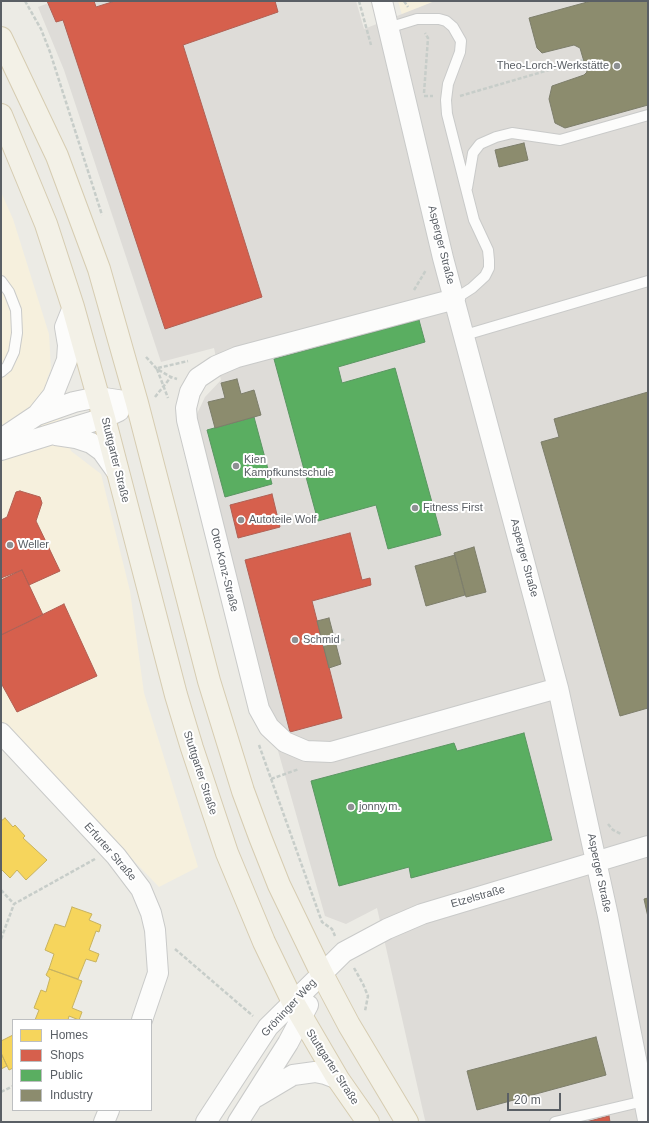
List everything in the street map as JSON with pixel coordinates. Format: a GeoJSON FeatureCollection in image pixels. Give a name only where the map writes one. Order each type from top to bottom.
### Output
{"type":"FeatureCollection","features":[{"type":"Feature","properties":{"kind":"main road"},"geometry":{"type":"LineString","coordinates":[[1,38],[57,156],[84,225],[99,269],[137,402],[196,632],[241,784],[279,885],[322,974],[349,1025],[407,1122]]}},
{"type":"Feature","properties":{"kind":"main road","name":"Stuttgarter Straße"},"geometry":{"type":"LineString","coordinates":[[1,115],[46,224],[73,307],[104,418],[166,659],[206,793],[248,905],[297,1010],[338,1079],[368,1122]]}},
{"type":"Feature","properties":{"kind":"street","name":"Asperger Straße"},"geometry":{"type":"LineString","coordinates":[[382,1],[443,258],[465,335],[558,688],[646,1110]]}},
{"type":"Feature","properties":{"kind":"street","name":"Otto-Konz-Straße"},"geometry":{"type":"LineString","coordinates":[[455,300],[237,357],[216,366],[198,378],[190,392],[186,408],[187,420],[259,709],[276,735],[285,742],[306,751],[331,752],[558,688]]}},
{"type":"Feature","properties":{"kind":"street"},"geometry":{"type":"LineString","coordinates":[[37,415],[52,395],[67,360],[68,345],[65,327],[73,307]]}},
{"type":"Feature","properties":{"kind":"street"},"geometry":{"type":"LineString","coordinates":[[1,439],[37,415],[74,402],[98,397],[137,402]]}},
{"type":"Feature","properties":{"kind":"street"},"geometry":{"type":"LineString","coordinates":[[1,450],[104,418],[137,402]]}},
{"type":"Feature","properties":{"kind":"street"},"geometry":{"type":"LineString","coordinates":[[52,434],[76,438],[91,443],[102,451],[118,473]]}},
{"type":"Feature","properties":{"kind":"street","name":"Erfurter Straße"},"geometry":{"type":"LineString","coordinates":[[1,734],[110,851],[141,889],[151,913],[158,973],[142,1019]]}},
{"type":"Feature","properties":{"kind":"street","name":"Etzelstraße"},"geometry":{"type":"LineString","coordinates":[[322,974],[348,950],[416,916],[648,846]]}},
{"type":"Feature","properties":{"kind":"street","name":"Gröninger Weg"},"geometry":{"type":"LineString","coordinates":[[238,1122],[253,1099],[297,1010],[322,974]]}},
{"type":"Feature","properties":{"kind":"street","name":"Gröninger Weg"},"geometry":{"type":"LineString","coordinates":[[206,1122],[268,1027],[297,1010]]}},
{"type":"Feature","properties":{"kind":"street","name":"Gröninger Weg"},"geometry":{"type":"LineString","coordinates":[[253,1099],[292,1075],[315,1072],[338,1079]]}},
{"type":"Feature","properties":{"kind":"street"},"geometry":{"type":"LineString","coordinates":[[104,1122],[109,1111]]}},
{"type":"Feature","properties":{"kind":"lane"},"geometry":{"type":"LineString","coordinates":[[388,28],[418,19],[435,19],[446,21],[453,27],[461,41],[461,47],[448,84],[446,96],[450,127],[474,220],[488,250],[489,268],[478,283],[455,300]]}},
{"type":"Feature","properties":{"kind":"lane"},"geometry":{"type":"LineString","coordinates":[[467,194],[469,169],[473,153],[480,144],[496,137],[512,133],[560,140],[648,115]]}},
{"type":"Feature","properties":{"kind":"lane"},"geometry":{"type":"LineString","coordinates":[[1,281],[9,292],[16,310],[18,334],[14,352],[7,367],[1,372]]}},
{"type":"Feature","properties":{"kind":"lane"},"geometry":{"type":"LineString","coordinates":[[465,335],[648,281]]}},
{"type":"Feature","properties":{"kind":"lane"},"geometry":{"type":"LineString","coordinates":[[555,1122],[646,1110]]}},
{"type":"Feature","properties":{"kind":"path"},"geometry":{"type":"LineString","coordinates":[[25,1],[41,29],[50,52],[103,217]]}},
{"type":"Feature","properties":{"kind":"path"},"geometry":{"type":"LineString","coordinates":[[424,96],[457,96],[584,60]]}},
{"type":"Feature","properties":{"kind":"path"},"geometry":{"type":"LineString","coordinates":[[143,350],[146,357],[157,369],[165,386]]}},
{"type":"Feature","properties":{"kind":"path"},"geometry":{"type":"LineString","coordinates":[[323,645],[346,639]]}},
{"type":"Feature","properties":{"kind":"path"},"geometry":{"type":"LineString","coordinates":[[271,778],[302,768],[306,751]]}},
{"type":"Feature","properties":{"kind":"path"},"geometry":{"type":"LineString","coordinates":[[1,939],[14,904],[110,851]]}},
{"type":"Feature","properties":{"kind":"path"},"geometry":{"type":"LineString","coordinates":[[1,890],[14,904]]}},
{"type":"Feature","properties":{"kind":"path"},"geometry":{"type":"LineString","coordinates":[[154,930],[229,997],[268,1027]]}},
{"type":"Feature","properties":{"kind":"path"},"geometry":{"type":"LineString","coordinates":[[1,1092],[12,1086]]}},
{"type":"Feature","properties":{"kind":"shaded area"},"geometry":{"type":"Polygon","coordinates":[[[54,1],[356,1],[364,29],[435,1],[648,1],[648,1122],[426,1122],[377,908],[346,924],[325,916],[265,705],[196,416],[205,397],[221,380],[214,348],[161,362],[64,70],[38,7],[54,1]]]}},
{"type":"Feature","properties":{"kind":"shaded area"},"geometry":{"type":"Polygon","coordinates":[[[398,1],[435,1],[402,15],[398,1]]]}},
{"type":"Feature","properties":{"kind":"shaded area"},"geometry":{"type":"Polygon","coordinates":[[[1,192],[13,219],[49,334],[51,369],[47,379],[71,451],[101,474],[130,591],[144,693],[198,867],[159,887],[1,722],[1,192]]]}},
{"type":"Feature","properties":{"kind":"building: Homes"},"geometry":{"type":"Polygon","coordinates":[[[5,818],[13,827],[15,825],[25,836],[23,838],[47,860],[26,880],[17,870],[10,878],[1,869],[1,821],[5,818]]]}},
{"type":"Feature","properties":{"kind":"building: Homes"},"geometry":{"type":"Polygon","coordinates":[[[72,907],[92,914],[89,920],[101,925],[99,932],[96,931],[89,950],[99,954],[96,962],[86,959],[78,979],[49,969],[54,954],[45,950],[55,924],[65,927],[72,907]]]}},
{"type":"Feature","properties":{"kind":"building: Homes"},"geometry":{"type":"Polygon","coordinates":[[[49,969],[82,981],[72,1008],[82,1012],[79,1019],[69,1016],[68,1019],[35,1019],[39,1010],[34,1008],[41,990],[46,992],[50,978],[46,975],[49,969]]]}},
{"type":"Feature","properties":{"kind":"building: Homes"},"geometry":{"type":"Polygon","coordinates":[[[12,1036],[12,1068],[9,1070],[1,1053],[1,1041],[12,1036]]]}},
{"type":"Feature","properties":{"kind":"building: Homes"},"geometry":{"type":"Polygon","coordinates":[[[1,1053],[7,1066],[1,1069],[1,1053]]]}},
{"type":"Feature","properties":{"kind":"building: Shops"},"geometry":{"type":"Polygon","coordinates":[[[47,1],[94,1],[96,7],[115,1],[275,1],[278,12],[183,45],[262,297],[165,329],[63,20],[56,22],[47,1]]]}},
{"type":"Feature","properties":{"kind":"building: Shops"},"geometry":{"type":"Polygon","coordinates":[[[20,491],[40,497],[42,503],[36,521],[60,571],[29,585],[22,570],[1,578],[1,520],[7,517],[16,492],[20,491]]]}},
{"type":"Feature","properties":{"kind":"building: Shops"},"geometry":{"type":"Polygon","coordinates":[[[272,494],[280,527],[238,538],[230,505],[272,494]]]}},
{"type":"Feature","properties":{"kind":"building: Shops"},"geometry":{"type":"Polygon","coordinates":[[[350,533],[362,580],[370,578],[371,585],[312,601],[342,718],[290,732],[245,560],[350,533]]]}},
{"type":"Feature","properties":{"kind":"building: Shops"},"geometry":{"type":"Polygon","coordinates":[[[22,570],[43,615],[1,635],[1,580],[22,570]]]}},
{"type":"Feature","properties":{"kind":"building: Shops"},"geometry":{"type":"Polygon","coordinates":[[[64,604],[97,676],[17,712],[1,683],[1,635],[64,604]]]}},
{"type":"Feature","properties":{"kind":"building: Shops"},"geometry":{"type":"Polygon","coordinates":[[[609,1116],[610,1122],[586,1122],[609,1116]]]}},
{"type":"Feature","properties":{"kind":"building: Public"},"geometry":{"type":"Polygon","coordinates":[[[419,320],[425,342],[338,367],[342,383],[395,368],[441,535],[388,549],[376,505],[318,521],[274,359],[419,320]]]}},
{"type":"Feature","properties":{"kind":"building: Public"},"geometry":{"type":"Polygon","coordinates":[[[254,417],[272,484],[225,497],[207,430],[254,417]]]}},
{"type":"Feature","properties":{"kind":"building: Public"},"geometry":{"type":"Polygon","coordinates":[[[524,733],[552,840],[411,878],[409,867],[339,886],[311,781],[454,743],[457,751],[524,733]]]}},
{"type":"Feature","properties":{"kind":"building: Industry","name":"Theo-Lorch-Werkstätte"},"geometry":{"type":"Polygon","coordinates":[[[591,1],[648,1],[648,105],[565,128],[555,123],[549,99],[552,86],[584,75],[587,72],[580,48],[574,45],[542,53],[537,48],[529,18],[591,1]]]}},
{"type":"Feature","properties":{"kind":"building: Industry"},"geometry":{"type":"Polygon","coordinates":[[[524,143],[528,160],[499,167],[495,150],[524,143]]]}},
{"type":"Feature","properties":{"kind":"building: Industry"},"geometry":{"type":"Polygon","coordinates":[[[237,379],[241,394],[254,390],[261,415],[215,428],[208,402],[225,398],[221,383],[237,379]]]}},
{"type":"Feature","properties":{"kind":"building: Industry"},"geometry":{"type":"Polygon","coordinates":[[[648,392],[648,708],[620,716],[541,442],[559,437],[554,419],[648,392]]]}},
{"type":"Feature","properties":{"kind":"building: Industry"},"geometry":{"type":"Polygon","coordinates":[[[474,547],[486,592],[466,597],[454,553],[474,547]]]}},
{"type":"Feature","properties":{"kind":"building: Industry"},"geometry":{"type":"Polygon","coordinates":[[[455,555],[465,595],[426,606],[415,566],[455,555]]]}},
{"type":"Feature","properties":{"kind":"building: Industry"},"geometry":{"type":"Polygon","coordinates":[[[329,618],[341,664],[329,668],[317,621],[329,618]]]}},
{"type":"Feature","properties":{"kind":"building: Industry"},"geometry":{"type":"Polygon","coordinates":[[[648,898],[648,917],[644,899],[648,898]]]}},
{"type":"Feature","properties":{"kind":"building: Industry"},"geometry":{"type":"Polygon","coordinates":[[[596,1037],[606,1075],[477,1110],[467,1071],[596,1037]]]}},
{"type":"Feature","properties":{"kind":"place","name":"Theo-Lorch-Werkstätte"},"geometry":{"type":"Point","coordinates":[617,66]}},
{"type":"Feature","properties":{"kind":"place","name":"Kien Kampfkunstschule"},"geometry":{"type":"Point","coordinates":[236,466]}},
{"type":"Feature","properties":{"kind":"place","name":"Fitness First"},"geometry":{"type":"Point","coordinates":[415,508]}},
{"type":"Feature","properties":{"kind":"place","name":"Autoteile Wolf"},"geometry":{"type":"Point","coordinates":[241,520]}},
{"type":"Feature","properties":{"kind":"place","name":"Weller"},"geometry":{"type":"Point","coordinates":[10,545]}},
{"type":"Feature","properties":{"kind":"place","name":"Schmid"},"geometry":{"type":"Point","coordinates":[295,640]}},
{"type":"Feature","properties":{"kind":"place","name":"jonny m."},"geometry":{"type":"Point","coordinates":[351,807]}}]}
